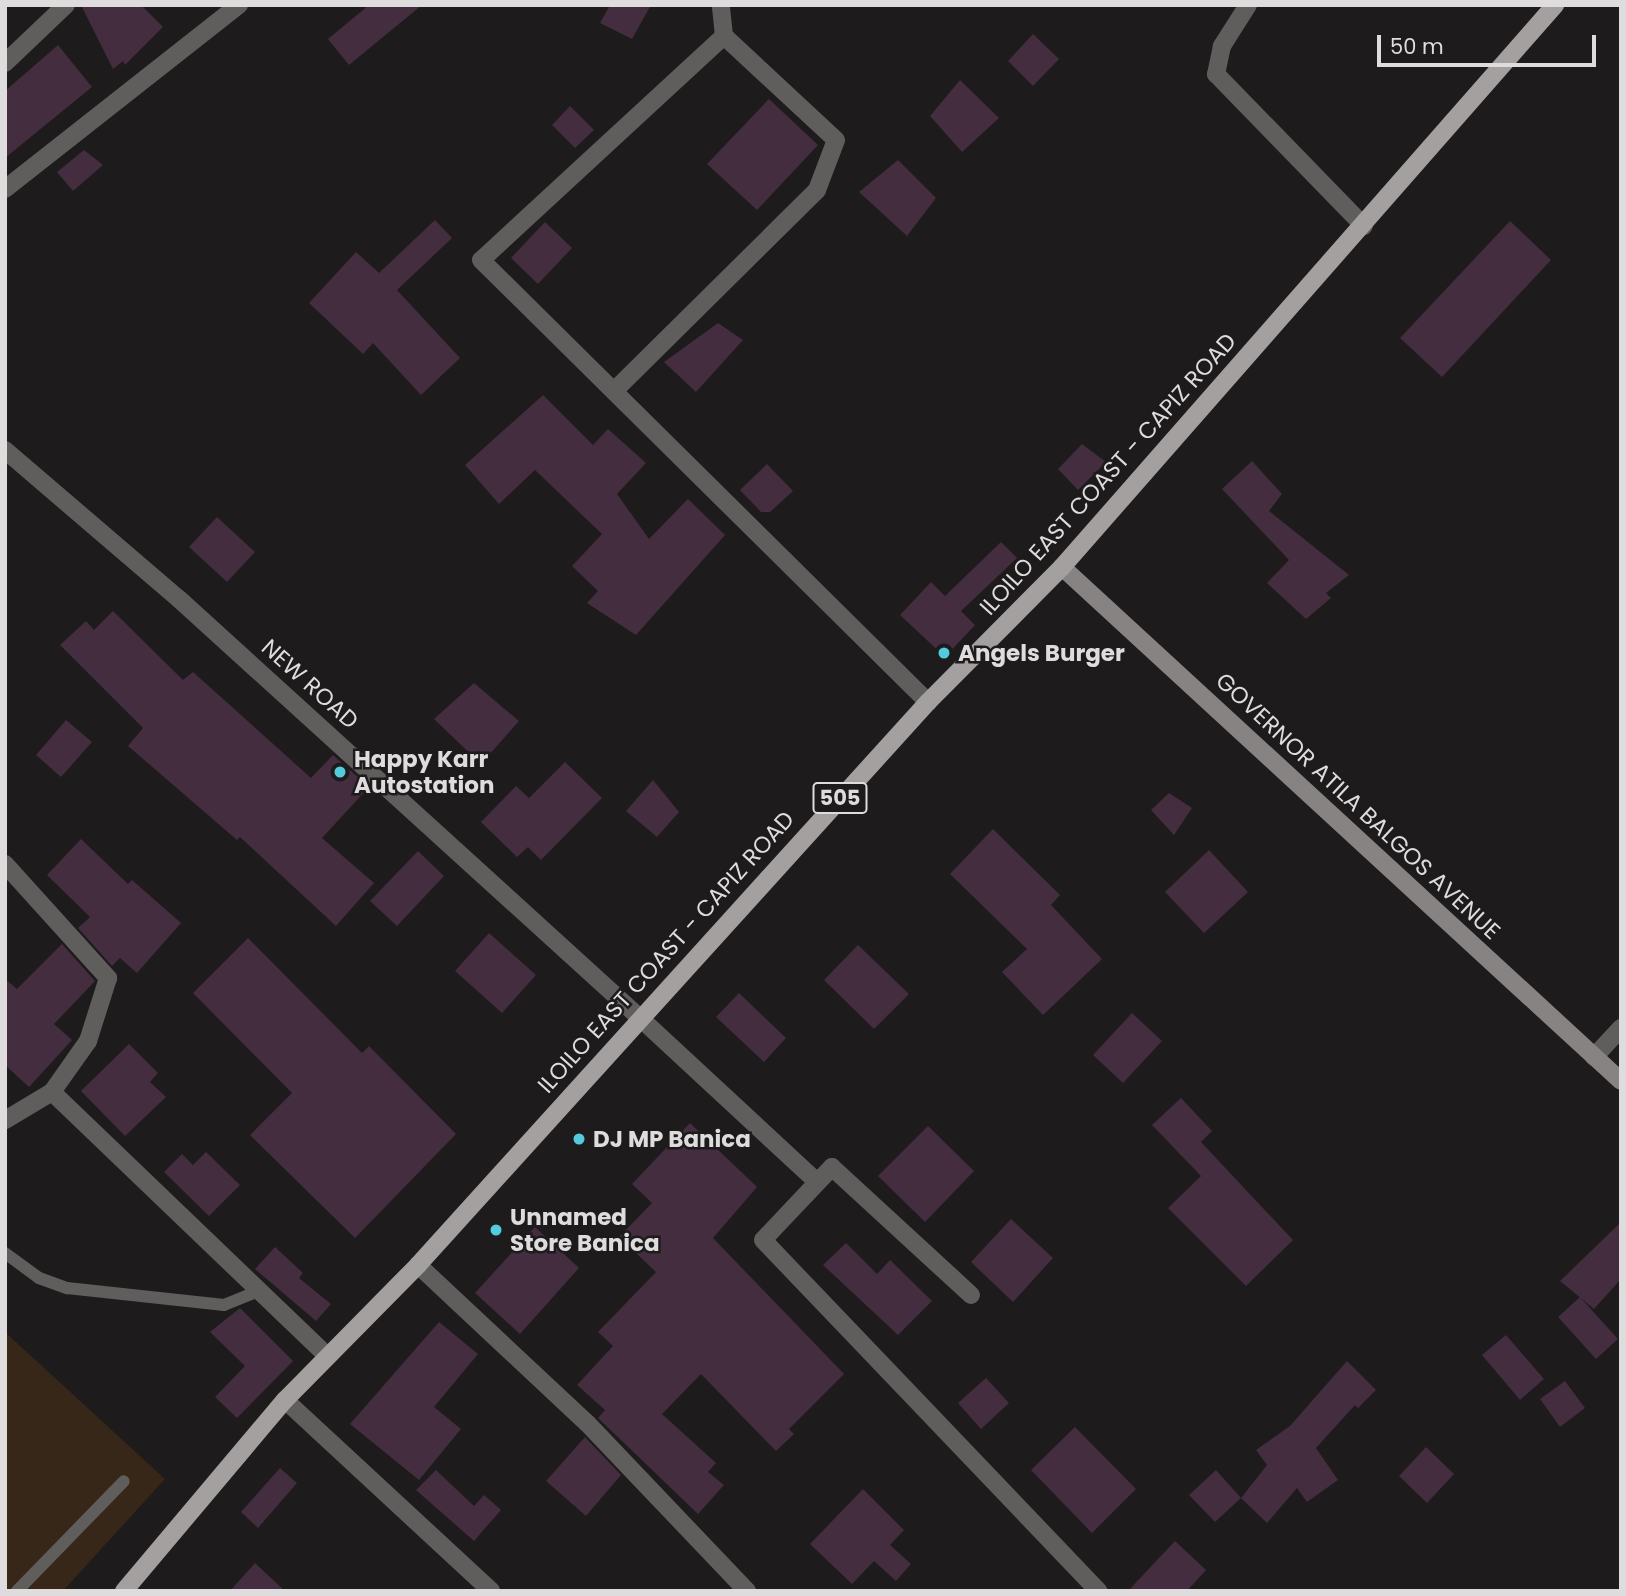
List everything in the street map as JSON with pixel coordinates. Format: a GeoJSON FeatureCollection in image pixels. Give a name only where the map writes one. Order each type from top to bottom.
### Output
{"type":"FeatureCollection","features":[{"type":"Feature","properties":{"kind":"main road","name":"ILOILO EAST COAST - CAPIZ ROAD"},"geometry":{"type":"LineString","coordinates":[[124,1591],[326,1355],[418,1265],[639,1017],[928,702],[1062,567],[1364,226],[1555,5]]}},
{"type":"Feature","properties":{"kind":"main road","name":"GOVERNOR ATILA BALGOS AVENUE"},"geometry":{"type":"LineString","coordinates":[[1062,567],[1621,1081]]}},
{"type":"Feature","properties":{"kind":"street"},"geometry":{"type":"LineString","coordinates":[[5,62],[66,5]]}},
{"type":"Feature","properties":{"kind":"street"},"geometry":{"type":"LineString","coordinates":[[5,189],[239,5]]}},
{"type":"Feature","properties":{"kind":"street"},"geometry":{"type":"LineString","coordinates":[[615,390],[817,190],[836,140],[724,36],[721,5]]}},
{"type":"Feature","properties":{"kind":"street"},"geometry":{"type":"LineString","coordinates":[[1248,5],[1222,46],[1216,74],[1364,226]]}},
{"type":"Feature","properties":{"kind":"street"},"geometry":{"type":"LineString","coordinates":[[724,36],[481,260],[928,702]]}},
{"type":"Feature","properties":{"kind":"street","name":"NEW ROAD"},"geometry":{"type":"LineString","coordinates":[[5,450],[179,599],[816,1181]]}},
{"type":"Feature","properties":{"kind":"street"},"geometry":{"type":"LineString","coordinates":[[5,864],[108,978],[88,1041],[52,1092],[5,1119]]}},
{"type":"Feature","properties":{"kind":"street"},"geometry":{"type":"LineString","coordinates":[[1594,1057],[1621,1028]]}},
{"type":"Feature","properties":{"kind":"street"},"geometry":{"type":"LineString","coordinates":[[52,1092],[326,1355]]}},
{"type":"Feature","properties":{"kind":"street"},"geometry":{"type":"LineString","coordinates":[[971,1295],[832,1167],[763,1240],[1099,1591]]}},
{"type":"Feature","properties":{"kind":"street"},"geometry":{"type":"LineString","coordinates":[[418,1265],[587,1423],[747,1591]]}},
{"type":"Feature","properties":{"kind":"street"},"geometry":{"type":"LineString","coordinates":[[285,1400],[491,1591]]}},
{"type":"Feature","properties":{"kind":"lane"},"geometry":{"type":"LineString","coordinates":[[5,1253],[39,1278],[67,1288],[224,1305],[259,1291]]}},
{"type":"Feature","properties":{"kind":"lane"},"geometry":{"type":"LineString","coordinates":[[17,1591],[124,1481]]}},
{"type":"Feature","properties":{"kind":"shaded area"},"geometry":{"type":"Polygon","coordinates":[[[5,1332],[165,1479],[63,1591],[5,1591],[5,1332]]]}},
{"type":"Feature","properties":{"kind":"building"},"geometry":{"type":"Polygon","coordinates":[[[81,5],[141,5],[163,27],[125,65],[123,61],[113,69],[81,5]]]}},
{"type":"Feature","properties":{"kind":"building"},"geometry":{"type":"Polygon","coordinates":[[[369,5],[422,5],[349,65],[328,39],[369,5]]]}},
{"type":"Feature","properties":{"kind":"building"},"geometry":{"type":"Polygon","coordinates":[[[610,5],[651,5],[632,39],[600,23],[610,5]]]}},
{"type":"Feature","properties":{"kind":"building"},"geometry":{"type":"Polygon","coordinates":[[[1033,34],[1059,59],[1033,86],[1008,61],[1033,34]]]}},
{"type":"Feature","properties":{"kind":"building"},"geometry":{"type":"Polygon","coordinates":[[[58,45],[92,87],[5,158],[5,91],[58,45]]]}},
{"type":"Feature","properties":{"kind":"building"},"geometry":{"type":"Polygon","coordinates":[[[960,80],[999,118],[962,152],[930,116],[960,80]]]}},
{"type":"Feature","properties":{"kind":"building"},"geometry":{"type":"Polygon","coordinates":[[[769,99],[818,145],[757,210],[707,164],[769,99]]]}},
{"type":"Feature","properties":{"kind":"building"},"geometry":{"type":"Polygon","coordinates":[[[570,106],[594,130],[575,148],[552,125],[570,106]]]}},
{"type":"Feature","properties":{"kind":"building"},"geometry":{"type":"Polygon","coordinates":[[[84,150],[103,165],[73,191],[57,172],[84,150]]]}},
{"type":"Feature","properties":{"kind":"building"},"geometry":{"type":"Polygon","coordinates":[[[898,160],[936,198],[907,236],[859,192],[898,160]]]}},
{"type":"Feature","properties":{"kind":"building"},"geometry":{"type":"Polygon","coordinates":[[[435,220],[452,238],[397,290],[460,358],[421,395],[373,343],[363,354],[309,303],[356,252],[379,273],[435,220]]]}},
{"type":"Feature","properties":{"kind":"building"},"geometry":{"type":"Polygon","coordinates":[[[1510,221],[1551,260],[1442,377],[1400,338],[1510,221]]]}},
{"type":"Feature","properties":{"kind":"building"},"geometry":{"type":"Polygon","coordinates":[[[545,222],[572,248],[538,284],[511,258],[545,222]]]}},
{"type":"Feature","properties":{"kind":"building"},"geometry":{"type":"Polygon","coordinates":[[[718,323],[743,340],[696,392],[664,362],[718,323]]]}},
{"type":"Feature","properties":{"kind":"building"},"geometry":{"type":"Polygon","coordinates":[[[543,395],[593,445],[608,429],[646,463],[617,494],[649,539],[688,499],[725,535],[636,635],[587,603],[598,591],[572,566],[602,534],[535,470],[499,504],[465,465],[543,395]]]}},
{"type":"Feature","properties":{"kind":"building"},"geometry":{"type":"Polygon","coordinates":[[[1082,444],[1106,462],[1078,490],[1058,469],[1082,444]]]}},
{"type":"Feature","properties":{"kind":"building"},"geometry":{"type":"Polygon","coordinates":[[[1252,461],[1282,494],[1269,511],[1349,575],[1326,593],[1331,598],[1306,619],[1267,583],[1289,560],[1222,489],[1252,461]]]}},
{"type":"Feature","properties":{"kind":"building"},"geometry":{"type":"Polygon","coordinates":[[[767,464],[793,491],[770,512],[761,512],[740,490],[767,464]]]}},
{"type":"Feature","properties":{"kind":"building"},"geometry":{"type":"Polygon","coordinates":[[[217,517],[255,552],[227,582],[189,547],[217,517]]]}},
{"type":"Feature","properties":{"kind":"building"},"geometry":{"type":"Polygon","coordinates":[[[1001,542],[1017,558],[961,611],[975,625],[945,657],[900,615],[931,582],[945,596],[1001,542]]]}},
{"type":"Feature","properties":{"kind":"building"},"geometry":{"type":"Polygon","coordinates":[[[113,611],[183,680],[193,672],[311,778],[333,755],[369,787],[322,838],[374,883],[336,926],[240,837],[237,840],[128,746],[143,728],[60,645],[86,621],[94,630],[113,611]]]}},
{"type":"Feature","properties":{"kind":"building"},"geometry":{"type":"Polygon","coordinates":[[[474,683],[519,721],[481,764],[434,719],[474,683]]]}},
{"type":"Feature","properties":{"kind":"building"},"geometry":{"type":"Polygon","coordinates":[[[66,720],[92,742],[61,777],[36,755],[66,720]]]}},
{"type":"Feature","properties":{"kind":"building"},"geometry":{"type":"Polygon","coordinates":[[[565,762],[602,798],[541,860],[528,847],[517,857],[481,822],[516,786],[529,798],[565,762]]]}},
{"type":"Feature","properties":{"kind":"building"},"geometry":{"type":"Polygon","coordinates":[[[653,780],[679,812],[657,837],[626,811],[653,780]]]}},
{"type":"Feature","properties":{"kind":"building"},"geometry":{"type":"Polygon","coordinates":[[[1169,793],[1192,808],[1174,835],[1151,810],[1169,793]]]}},
{"type":"Feature","properties":{"kind":"building"},"geometry":{"type":"Polygon","coordinates":[[[993,829],[1060,895],[1051,905],[1102,959],[1043,1015],[1002,972],[1027,949],[950,874],[993,829]]]}},
{"type":"Feature","properties":{"kind":"building"},"geometry":{"type":"Polygon","coordinates":[[[81,839],[128,884],[132,880],[181,923],[137,973],[120,958],[112,966],[78,928],[90,917],[47,875],[81,839]]]}},
{"type":"Feature","properties":{"kind":"building"},"geometry":{"type":"Polygon","coordinates":[[[1209,850],[1248,892],[1204,933],[1165,892],[1209,850]]]}},
{"type":"Feature","properties":{"kind":"building"},"geometry":{"type":"Polygon","coordinates":[[[418,851],[444,876],[397,926],[370,901],[418,851]]]}},
{"type":"Feature","properties":{"kind":"building"},"geometry":{"type":"Polygon","coordinates":[[[489,933],[536,975],[502,1013],[455,971],[489,933]]]}},
{"type":"Feature","properties":{"kind":"building"},"geometry":{"type":"Polygon","coordinates":[[[248,938],[362,1053],[369,1046],[456,1134],[355,1238],[250,1135],[292,1093],[193,993],[248,938]]]}},
{"type":"Feature","properties":{"kind":"building"},"geometry":{"type":"Polygon","coordinates":[[[62,944],[95,981],[54,1024],[72,1040],[29,1087],[5,1065],[5,979],[17,989],[62,944]]]}},
{"type":"Feature","properties":{"kind":"building"},"geometry":{"type":"Polygon","coordinates":[[[858,945],[909,994],[874,1029],[824,980],[858,945]]]}},
{"type":"Feature","properties":{"kind":"building"},"geometry":{"type":"Polygon","coordinates":[[[739,993],[786,1038],[764,1062],[716,1017],[739,993]]]}},
{"type":"Feature","properties":{"kind":"building"},"geometry":{"type":"Polygon","coordinates":[[[1132,1013],[1162,1041],[1123,1083],[1093,1055],[1132,1013]]]}},
{"type":"Feature","properties":{"kind":"building"},"geometry":{"type":"Polygon","coordinates":[[[129,1044],[158,1073],[150,1082],[166,1097],[125,1136],[81,1091],[129,1044]]]}},
{"type":"Feature","properties":{"kind":"building"},"geometry":{"type":"Polygon","coordinates":[[[1181,1098],[1212,1131],[1201,1142],[1293,1240],[1246,1286],[1168,1208],[1201,1176],[1152,1125],[1181,1098]]]}},
{"type":"Feature","properties":{"kind":"building"},"geometry":{"type":"Polygon","coordinates":[[[690,1123],[757,1187],[713,1238],[844,1374],[789,1429],[794,1434],[776,1451],[701,1374],[662,1414],[716,1463],[708,1472],[724,1485],[698,1514],[598,1418],[605,1410],[577,1385],[613,1346],[598,1332],[656,1272],[619,1237],[652,1203],[632,1184],[690,1123]]]}},
{"type":"Feature","properties":{"kind":"building"},"geometry":{"type":"Polygon","coordinates":[[[928,1126],[974,1171],[925,1222],[878,1176],[928,1126]]]}},
{"type":"Feature","properties":{"kind":"building"},"geometry":{"type":"Polygon","coordinates":[[[206,1152],[240,1185],[209,1216],[164,1172],[182,1154],[193,1165],[206,1152]]]}},
{"type":"Feature","properties":{"kind":"building"},"geometry":{"type":"Polygon","coordinates":[[[1011,1219],[1053,1258],[1013,1302],[971,1262],[1011,1219]]]}},
{"type":"Feature","properties":{"kind":"building"},"geometry":{"type":"Polygon","coordinates":[[[1621,1222],[1621,1279],[1594,1309],[1560,1281],[1621,1222]]]}},
{"type":"Feature","properties":{"kind":"building"},"geometry":{"type":"Polygon","coordinates":[[[535,1227],[579,1268],[520,1334],[475,1293],[535,1227]]]}},
{"type":"Feature","properties":{"kind":"building"},"geometry":{"type":"Polygon","coordinates":[[[846,1243],[877,1274],[890,1260],[932,1301],[898,1335],[823,1265],[846,1243]]]}},
{"type":"Feature","properties":{"kind":"building"},"geometry":{"type":"Polygon","coordinates":[[[275,1247],[303,1273],[299,1278],[331,1304],[316,1321],[255,1269],[275,1247]]]}},
{"type":"Feature","properties":{"kind":"building"},"geometry":{"type":"Polygon","coordinates":[[[1580,1297],[1618,1339],[1596,1359],[1558,1317],[1580,1297]]]}},
{"type":"Feature","properties":{"kind":"building"},"geometry":{"type":"Polygon","coordinates":[[[240,1308],[293,1361],[237,1418],[215,1397],[245,1366],[210,1332],[240,1308]]]}},
{"type":"Feature","properties":{"kind":"building"},"geometry":{"type":"Polygon","coordinates":[[[439,1322],[478,1354],[434,1407],[461,1429],[419,1480],[350,1424],[439,1322]]]}},
{"type":"Feature","properties":{"kind":"building"},"geometry":{"type":"Polygon","coordinates":[[[1506,1335],[1544,1379],[1520,1400],[1482,1355],[1506,1335]]]}},
{"type":"Feature","properties":{"kind":"building"},"geometry":{"type":"Polygon","coordinates":[[[1347,1361],[1376,1390],[1358,1408],[1355,1405],[1316,1448],[1338,1480],[1307,1502],[1297,1488],[1267,1523],[1241,1498],[1267,1465],[1256,1450],[1290,1426],[1347,1361]]]}},
{"type":"Feature","properties":{"kind":"building"},"geometry":{"type":"Polygon","coordinates":[[[986,1378],[1009,1403],[981,1429],[958,1403],[986,1378]]]}},
{"type":"Feature","properties":{"kind":"building"},"geometry":{"type":"Polygon","coordinates":[[[1565,1381],[1585,1408],[1560,1427],[1540,1399],[1565,1381]]]}},
{"type":"Feature","properties":{"kind":"building"},"geometry":{"type":"Polygon","coordinates":[[[1075,1427],[1136,1489],[1092,1533],[1031,1470],[1075,1427]]]}},
{"type":"Feature","properties":{"kind":"building"},"geometry":{"type":"Polygon","coordinates":[[[585,1437],[621,1475],[586,1516],[546,1481],[585,1437]]]}},
{"type":"Feature","properties":{"kind":"building"},"geometry":{"type":"Polygon","coordinates":[[[1426,1447],[1454,1474],[1427,1503],[1399,1476],[1426,1447]]]}},
{"type":"Feature","properties":{"kind":"building"},"geometry":{"type":"Polygon","coordinates":[[[280,1468],[297,1483],[258,1528],[241,1512],[280,1468]]]}},
{"type":"Feature","properties":{"kind":"building"},"geometry":{"type":"Polygon","coordinates":[[[436,1470],[474,1506],[484,1495],[501,1510],[474,1541],[416,1490],[436,1470]]]}},
{"type":"Feature","properties":{"kind":"building"},"geometry":{"type":"Polygon","coordinates":[[[1216,1470],[1241,1498],[1215,1522],[1189,1495],[1216,1470]]]}},
{"type":"Feature","properties":{"kind":"building"},"geometry":{"type":"Polygon","coordinates":[[[863,1489],[904,1530],[890,1545],[911,1564],[896,1581],[874,1561],[852,1584],[810,1544],[863,1489]]]}},
{"type":"Feature","properties":{"kind":"building"},"geometry":{"type":"Polygon","coordinates":[[[1175,1541],[1206,1570],[1187,1591],[1128,1591],[1175,1541]]]}},
{"type":"Feature","properties":{"kind":"building"},"geometry":{"type":"Polygon","coordinates":[[[255,1563],[285,1591],[230,1591],[255,1563]]]}},
{"type":"Feature","properties":{"kind":"place","name":"Angels Burger"},"geometry":{"type":"Point","coordinates":[944,653]}},
{"type":"Feature","properties":{"kind":"place","name":"Happy Karr Autostation"},"geometry":{"type":"Point","coordinates":[340,772]}},
{"type":"Feature","properties":{"kind":"place","name":"DJ MP Banica"},"geometry":{"type":"Point","coordinates":[579,1139]}},
{"type":"Feature","properties":{"kind":"place","name":"Unnamed Store Banica"},"geometry":{"type":"Point","coordinates":[496,1230]}}]}
